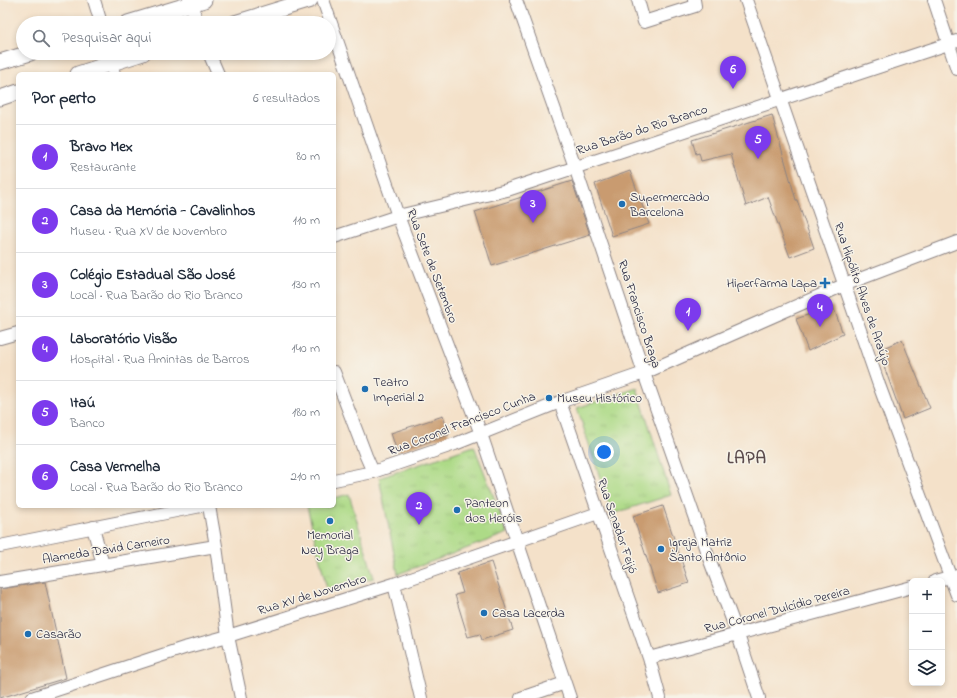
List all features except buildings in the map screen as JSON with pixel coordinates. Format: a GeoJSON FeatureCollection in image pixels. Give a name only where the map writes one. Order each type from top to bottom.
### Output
{"type":"FeatureCollection","features":[{"type":"Feature","properties":{"kind":"main road"},"geometry":{"type":"LineString","coordinates":[[258,16],[310,0]]}},
{"type":"Feature","properties":{"kind":"main road"},"geometry":{"type":"LineString","coordinates":[[149,16],[195,1]]}},
{"type":"Feature","properties":{"kind":"main road"},"geometry":{"type":"LineString","coordinates":[[0,62],[16,57]]}},
{"type":"Feature","properties":{"kind":"main road"},"geometry":{"type":"LineString","coordinates":[[85,72],[123,60]]}},
{"type":"Feature","properties":{"kind":"main road"},"geometry":{"type":"LineString","coordinates":[[0,98],[16,93]]}},
{"type":"Feature","properties":{"kind":"street"},"geometry":{"type":"LineString","coordinates":[[94,0],[99,16]]}},
{"type":"Feature","properties":{"kind":"street","name":"Rua Sete de Setembro"},"geometry":{"type":"LineString","coordinates":[[323,0],[329,16]]}},
{"type":"Feature","properties":{"kind":"street","name":"Rua Francisco Braga"},"geometry":{"type":"LineString","coordinates":[[516,0],[575,167],[704,546],[738,635],[759,698]]}},
{"type":"Feature","properties":{"kind":"street"},"geometry":{"type":"LineString","coordinates":[[638,0],[644,22],[695,6],[694,0]]}},
{"type":"Feature","properties":{"kind":"street","name":"Rua Hipólito Alves de Araújo"},"geometry":{"type":"LineString","coordinates":[[746,0],[879,385],[954,575],[957,595]]}},
{"type":"Feature","properties":{"kind":"street"},"geometry":{"type":"LineString","coordinates":[[934,0],[953,42],[957,69]]}},
{"type":"Feature","properties":{"kind":"street"},"geometry":{"type":"LineString","coordinates":[[195,1],[197,16]]}},
{"type":"Feature","properties":{"kind":"street","name":"Rua Sete de Setembro"},"geometry":{"type":"LineString","coordinates":[[336,37],[398,216],[481,434],[570,698]]}},
{"type":"Feature","properties":{"kind":"street","name":"Rua Barão do Rio Branco"},"geometry":{"type":"LineString","coordinates":[[336,236],[398,216],[507,190],[953,42]]}},
{"type":"Feature","properties":{"kind":"street"},"geometry":{"type":"LineString","coordinates":[[212,60],[217,72]]}},
{"type":"Feature","properties":{"kind":"street","name":"Rua Coronel Francisco Cunha"},"geometry":{"type":"LineString","coordinates":[[336,480],[374,472],[481,434],[560,402],[644,373],[844,285],[957,242]]}},
{"type":"Feature","properties":{"kind":"street"},"geometry":{"type":"LineString","coordinates":[[0,338],[16,334]]}},
{"type":"Feature","properties":{"kind":"street"},"geometry":{"type":"LineString","coordinates":[[336,377],[366,456],[374,472]]}},
{"type":"Feature","properties":{"kind":"street","name":"Rua Senador Feijó"},"geometry":{"type":"LineString","coordinates":[[560,402],[649,658],[660,698]]}},
{"type":"Feature","properties":{"kind":"street"},"geometry":{"type":"LineString","coordinates":[[0,546],[191,508]]}},
{"type":"Feature","properties":{"kind":"street"},"geometry":{"type":"LineString","coordinates":[[209,508],[228,636],[241,698]]}},
{"type":"Feature","properties":{"kind":"street","name":"Rua XV de Novembro"},"geometry":{"type":"LineString","coordinates":[[32,698],[177,651],[394,584],[598,513]]}},
{"type":"Feature","properties":{"kind":"street"},"geometry":{"type":"LineString","coordinates":[[93,527],[103,565]]}},
{"type":"Feature","properties":{"kind":"street","name":"Alameda David Carneiro"},"geometry":{"type":"LineString","coordinates":[[0,582],[216,546]]}},
{"type":"Feature","properties":{"kind":"street"},"geometry":{"type":"LineString","coordinates":[[394,584],[421,698]]}},
{"type":"Feature","properties":{"kind":"street","name":"Rua Coronel Dulcídio Pereira"},"geometry":{"type":"LineString","coordinates":[[649,658],[909,589]]}},
{"type":"Feature","properties":{"kind":"street"},"geometry":{"type":"LineString","coordinates":[[521,698],[565,683]]}},
{"type":"Feature","properties":{"kind":"green space"},"geometry":{"type":"Polygon","coordinates":[[[637,388],[671,495],[612,514],[577,408],[637,388]]]}},
{"type":"Feature","properties":{"kind":"green space"},"geometry":{"type":"Polygon","coordinates":[[[474,446],[508,533],[398,574],[379,478],[474,446]]]}},
{"type":"Feature","properties":{"kind":"green space"},"geometry":{"type":"Polygon","coordinates":[[[349,494],[374,578],[327,589],[307,508],[336,508],[336,497],[349,494]]]}},
{"type":"Feature","properties":{"kind":"place","name":"Casa Vermelha"},"geometry":{"type":"Point","coordinates":[733,89]}},
{"type":"Feature","properties":{"kind":"place","name":"Itaú"},"geometry":{"type":"Point","coordinates":[758,159]}},
{"type":"Feature","properties":{"kind":"place","name":"Supermercado Barcelona"},"geometry":{"type":"Point","coordinates":[622,204]}},
{"type":"Feature","properties":{"kind":"place","name":"Colégio Estadual São José"},"geometry":{"type":"Point","coordinates":[533,223]}},
{"type":"Feature","properties":{"kind":"place","name":"Hiperfarma Lapa"},"geometry":{"type":"Point","coordinates":[825,283]}},
{"type":"Feature","properties":{"kind":"place","name":"Laboratório Visão"},"geometry":{"type":"Point","coordinates":[820,327]}},
{"type":"Feature","properties":{"kind":"place","name":"Bravo Mex"},"geometry":{"type":"Point","coordinates":[688,331]}},
{"type":"Feature","properties":{"kind":"place","name":"Teatro Imperial 2"},"geometry":{"type":"Point","coordinates":[365,389]}},
{"type":"Feature","properties":{"kind":"place","name":"Museu Histórico"},"geometry":{"type":"Point","coordinates":[549,398]}},
{"type":"Feature","properties":{"kind":"place","name":"Panteon dos Heróis"},"geometry":{"type":"Point","coordinates":[457,510]}},
{"type":"Feature","properties":{"kind":"place","name":"Memorial Ney Braga"},"geometry":{"type":"Point","coordinates":[330,521]}},
{"type":"Feature","properties":{"kind":"place","name":"Casa da Memória - Cavalinhos"},"geometry":{"type":"Point","coordinates":[419,525]}},
{"type":"Feature","properties":{"kind":"place","name":"Igreja Matriz Santo Antônio"},"geometry":{"type":"Point","coordinates":[661,549]}},
{"type":"Feature","properties":{"kind":"place","name":"Casa Lacerda"},"geometry":{"type":"Point","coordinates":[484,613]}},
{"type":"Feature","properties":{"kind":"place","name":"Casarão"},"geometry":{"type":"Point","coordinates":[28,634]}},
{"type":"Feature","properties":{"kind":"district","name":"LAPA"},"geometry":{"type":"Point","coordinates":[747,458]}}]}
